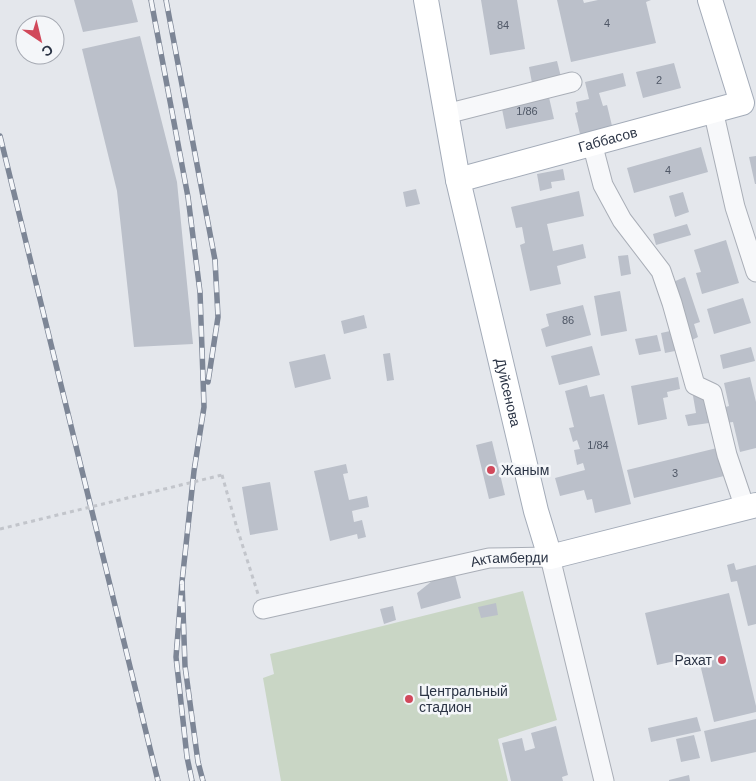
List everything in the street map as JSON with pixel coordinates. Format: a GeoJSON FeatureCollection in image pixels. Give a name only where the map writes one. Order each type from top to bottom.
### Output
{"type":"FeatureCollection","features":[{"type":"Feature","properties":{"kind":"main road","name":"Дуйсенова"},"geometry":{"type":"LineString","coordinates":[[426,0],[458,180],[536,511],[550,557]]}},
{"type":"Feature","properties":{"kind":"main road"},"geometry":{"type":"LineString","coordinates":[[710,0],[749,101]]}},
{"type":"Feature","properties":{"kind":"main road","name":"Габбасов"},"geometry":{"type":"LineString","coordinates":[[458,180],[749,101]]}},
{"type":"Feature","properties":{"kind":"main road","name":"Актамберди"},"geometry":{"type":"LineString","coordinates":[[550,557],[750,507]]}},
{"type":"Feature","properties":{"kind":"street"},"geometry":{"type":"LineString","coordinates":[[446,114],[572,82]]}},
{"type":"Feature","properties":{"kind":"street"},"geometry":{"type":"LineString","coordinates":[[713,110],[735,207],[756,272]]}},
{"type":"Feature","properties":{"kind":"street"},"geometry":{"type":"LineString","coordinates":[[592,143],[603,185],[622,220],[661,271],[695,385],[712,393],[727,455],[750,507]]}},
{"type":"Feature","properties":{"kind":"street","name":"Актамберди"},"geometry":{"type":"LineString","coordinates":[[263,609],[489,558],[550,557]]}},
{"type":"Feature","properties":{"kind":"street","name":"Дуйсенова"},"geometry":{"type":"LineString","coordinates":[[550,557],[604,781]]}},
{"type":"Feature","properties":{"kind":"path"},"geometry":{"type":"LineString","coordinates":[[0,529],[222,475],[263,609]]}},
{"type":"Feature","properties":{"kind":"green space","name":"Центральный стадион"},"geometry":{"type":"Polygon","coordinates":[[[523,591],[557,720],[498,739],[508,781],[281,781],[263,678],[274,674],[270,654],[523,591]]]}},
{"type":"Feature","properties":{"kind":"building"},"geometry":{"type":"Polygon","coordinates":[[[74,0],[132,0],[138,22],[83,32],[74,0]]]}},
{"type":"Feature","properties":{"kind":"building"},"geometry":{"type":"Polygon","coordinates":[[[481,0],[517,0],[525,49],[490,55],[481,0]]]}},
{"type":"Feature","properties":{"kind":"building"},"geometry":{"type":"Polygon","coordinates":[[[557,0],[583,0],[584,3],[598,0],[651,0],[646,2],[656,43],[571,62],[557,0]]]}},
{"type":"Feature","properties":{"kind":"building"},"geometry":{"type":"Polygon","coordinates":[[[140,36],[177,182],[193,344],[134,347],[117,191],[82,49],[140,36]]]}},
{"type":"Feature","properties":{"kind":"building"},"geometry":{"type":"Polygon","coordinates":[[[557,61],[561,77],[532,83],[529,67],[557,61]]]}},
{"type":"Feature","properties":{"kind":"building"},"geometry":{"type":"Polygon","coordinates":[[[674,63],[681,88],[643,98],[636,72],[674,63]]]}},
{"type":"Feature","properties":{"kind":"building"},"geometry":{"type":"Polygon","coordinates":[[[623,73],[626,86],[599,93],[603,106],[607,105],[613,130],[581,138],[575,113],[578,112],[576,102],[589,99],[585,82],[623,73]]]}},
{"type":"Feature","properties":{"kind":"building"},"geometry":{"type":"Polygon","coordinates":[[[548,93],[554,119],[506,129],[501,104],[548,93]]]}},
{"type":"Feature","properties":{"kind":"building"},"geometry":{"type":"Polygon","coordinates":[[[701,147],[708,172],[634,193],[627,168],[701,147]]]}},
{"type":"Feature","properties":{"kind":"building"},"geometry":{"type":"Polygon","coordinates":[[[756,156],[756,184],[755,184],[749,157],[756,156]]]}},
{"type":"Feature","properties":{"kind":"building"},"geometry":{"type":"Polygon","coordinates":[[[563,169],[565,180],[551,182],[552,188],[540,191],[537,174],[563,169]]]}},
{"type":"Feature","properties":{"kind":"building"},"geometry":{"type":"Polygon","coordinates":[[[416,189],[420,204],[406,207],[403,192],[416,189]]]}},
{"type":"Feature","properties":{"kind":"building"},"geometry":{"type":"Polygon","coordinates":[[[579,191],[584,216],[547,224],[553,251],[583,244],[586,258],[557,266],[561,284],[530,291],[520,245],[525,243],[522,227],[516,228],[511,207],[579,191]]]}},
{"type":"Feature","properties":{"kind":"building"},"geometry":{"type":"Polygon","coordinates":[[[683,192],[689,212],[675,217],[669,196],[683,192]]]}},
{"type":"Feature","properties":{"kind":"building"},"geometry":{"type":"Polygon","coordinates":[[[687,224],[691,235],[656,245],[653,234],[687,224]]]}},
{"type":"Feature","properties":{"kind":"building"},"geometry":{"type":"Polygon","coordinates":[[[726,240],[739,283],[702,294],[696,273],[701,272],[694,250],[726,240]]]}},
{"type":"Feature","properties":{"kind":"building"},"geometry":{"type":"Polygon","coordinates":[[[628,255],[631,274],[621,276],[618,256],[628,255]]]}},
{"type":"Feature","properties":{"kind":"building"},"geometry":{"type":"Polygon","coordinates":[[[685,277],[700,322],[694,324],[698,337],[692,340],[673,282],[685,277]]]}},
{"type":"Feature","properties":{"kind":"building"},"geometry":{"type":"Polygon","coordinates":[[[620,291],[627,331],[601,336],[594,296],[620,291]]]}},
{"type":"Feature","properties":{"kind":"building"},"geometry":{"type":"Polygon","coordinates":[[[743,298],[751,323],[714,334],[707,309],[743,298]]]}},
{"type":"Feature","properties":{"kind":"building"},"geometry":{"type":"Polygon","coordinates":[[[583,305],[591,335],[546,347],[541,329],[549,326],[546,314],[583,305]]]}},
{"type":"Feature","properties":{"kind":"building"},"geometry":{"type":"Polygon","coordinates":[[[364,315],[367,328],[344,334],[341,321],[364,315]]]}},
{"type":"Feature","properties":{"kind":"building"},"geometry":{"type":"Polygon","coordinates":[[[675,330],[680,350],[665,353],[661,333],[675,330]]]}},
{"type":"Feature","properties":{"kind":"building"},"geometry":{"type":"Polygon","coordinates":[[[657,335],[661,351],[639,355],[635,339],[657,335]]]}},
{"type":"Feature","properties":{"kind":"building"},"geometry":{"type":"Polygon","coordinates":[[[592,346],[600,375],[559,385],[551,356],[592,346]]]}},
{"type":"Feature","properties":{"kind":"building"},"geometry":{"type":"Polygon","coordinates":[[[751,347],[755,361],[723,369],[720,355],[751,347]]]}},
{"type":"Feature","properties":{"kind":"building"},"geometry":{"type":"Polygon","coordinates":[[[390,353],[394,380],[387,381],[383,354],[390,353]]]}},
{"type":"Feature","properties":{"kind":"building"},"geometry":{"type":"Polygon","coordinates":[[[325,354],[331,379],[295,388],[289,362],[325,354]]]}},
{"type":"Feature","properties":{"kind":"building"},"geometry":{"type":"Polygon","coordinates":[[[678,377],[680,389],[667,392],[668,397],[663,398],[667,419],[638,425],[631,386],[678,377]]]}},
{"type":"Feature","properties":{"kind":"building"},"geometry":{"type":"Polygon","coordinates":[[[750,377],[756,402],[756,448],[740,452],[733,422],[726,423],[722,408],[729,406],[724,383],[750,377]]]}},
{"type":"Feature","properties":{"kind":"building"},"geometry":{"type":"Polygon","coordinates":[[[587,385],[590,397],[604,394],[631,504],[595,513],[592,499],[587,500],[584,490],[560,496],[555,478],[585,470],[583,463],[577,465],[574,450],[580,449],[577,440],[573,442],[569,428],[574,427],[565,391],[587,385]]]}},
{"type":"Feature","properties":{"kind":"building"},"geometry":{"type":"Polygon","coordinates":[[[704,394],[709,423],[688,426],[685,415],[696,413],[693,396],[704,394]]]}},
{"type":"Feature","properties":{"kind":"building","name":"Жаным"},"geometry":{"type":"Polygon","coordinates":[[[492,441],[505,495],[489,499],[476,445],[492,441]]]}},
{"type":"Feature","properties":{"kind":"building"},"geometry":{"type":"Polygon","coordinates":[[[717,448],[724,476],[634,498],[627,470],[717,448]]]}},
{"type":"Feature","properties":{"kind":"building"},"geometry":{"type":"Polygon","coordinates":[[[346,464],[348,473],[343,474],[349,500],[367,496],[369,507],[352,511],[354,522],[362,520],[366,537],[358,539],[357,534],[330,541],[314,471],[346,464]]]}},
{"type":"Feature","properties":{"kind":"building"},"geometry":{"type":"Polygon","coordinates":[[[270,482],[278,530],[250,535],[242,487],[270,482]]]}},
{"type":"Feature","properties":{"kind":"building"},"geometry":{"type":"Polygon","coordinates":[[[734,563],[736,570],[756,565],[756,624],[748,626],[737,581],[731,582],[727,565],[734,563]]]}},
{"type":"Feature","properties":{"kind":"building"},"geometry":{"type":"Polygon","coordinates":[[[455,575],[461,598],[421,609],[417,593],[432,581],[455,575]]]}},
{"type":"Feature","properties":{"kind":"building","name":"Рахат"},"geometry":{"type":"Polygon","coordinates":[[[729,593],[756,712],[714,722],[698,656],[657,665],[645,613],[729,593]]]}},
{"type":"Feature","properties":{"kind":"building"},"geometry":{"type":"Polygon","coordinates":[[[496,603],[498,615],[481,618],[478,607],[496,603]]]}},
{"type":"Feature","properties":{"kind":"building"},"geometry":{"type":"Polygon","coordinates":[[[393,606],[396,620],[384,624],[380,609],[393,606]]]}},
{"type":"Feature","properties":{"kind":"building"},"geometry":{"type":"Polygon","coordinates":[[[697,717],[701,731],[651,742],[648,728],[697,717]]]}},
{"type":"Feature","properties":{"kind":"building"},"geometry":{"type":"Polygon","coordinates":[[[756,719],[756,752],[711,762],[704,731],[756,719]]]}},
{"type":"Feature","properties":{"kind":"building"},"geometry":{"type":"Polygon","coordinates":[[[556,726],[568,775],[562,777],[563,781],[511,781],[502,743],[522,738],[525,751],[535,748],[531,733],[556,726]]]}},
{"type":"Feature","properties":{"kind":"building"},"geometry":{"type":"Polygon","coordinates":[[[694,735],[700,758],[681,762],[676,739],[694,735]]]}},
{"type":"Feature","properties":{"kind":"building"},"geometry":{"type":"Polygon","coordinates":[[[689,775],[690,781],[669,781],[669,780],[689,775]]]}},
{"type":"Feature","properties":{"kind":"railway"},"geometry":{"type":"LineString","coordinates":[[151,0],[188,197],[200,292],[204,407],[194,471],[182,582]]}},
{"type":"Feature","properties":{"kind":"railway"},"geometry":{"type":"LineString","coordinates":[[166,0],[215,260],[218,317],[208,382]]}},
{"type":"Feature","properties":{"kind":"railway"},"geometry":{"type":"LineString","coordinates":[[0,136],[158,781]]}},
{"type":"Feature","properties":{"kind":"railway"},"geometry":{"type":"LineString","coordinates":[[192,781],[187,757],[176,657],[182,582],[185,666],[198,762],[203,781]]}},
{"type":"Feature","properties":{"kind":"place","name":"Жаным"},"geometry":{"type":"Point","coordinates":[491,470]}},
{"type":"Feature","properties":{"kind":"place","name":"Рахат"},"geometry":{"type":"Point","coordinates":[722,660]}},
{"type":"Feature","properties":{"kind":"place","name":"Центральный стадион"},"geometry":{"type":"Point","coordinates":[409,699]}}]}
